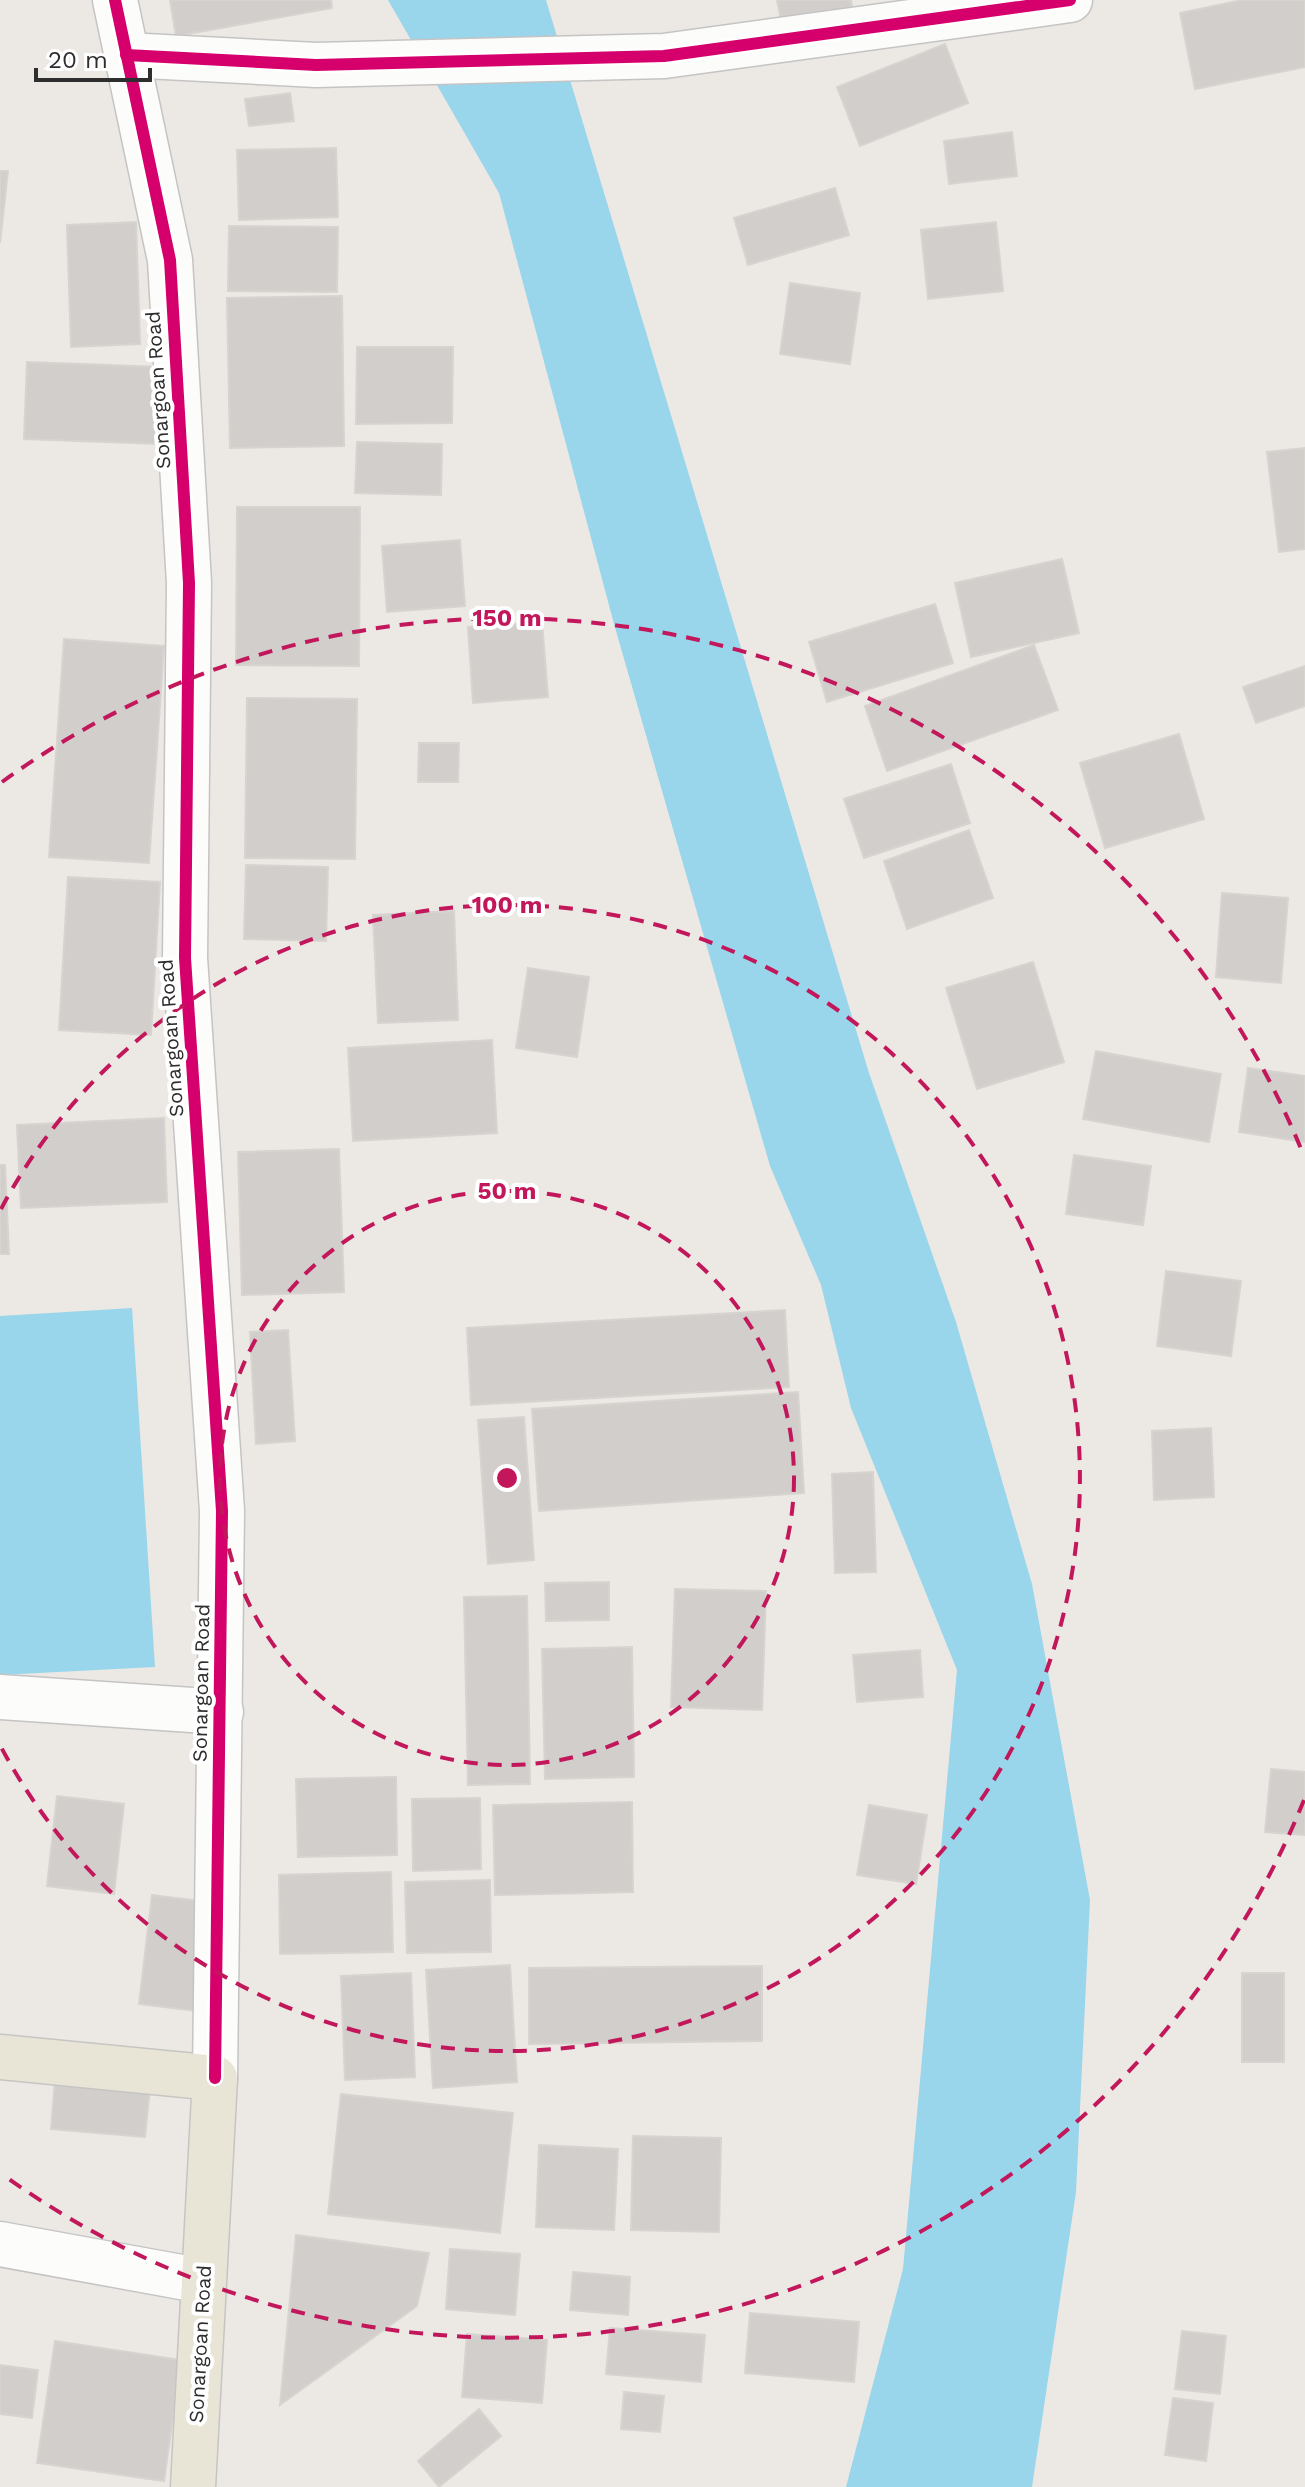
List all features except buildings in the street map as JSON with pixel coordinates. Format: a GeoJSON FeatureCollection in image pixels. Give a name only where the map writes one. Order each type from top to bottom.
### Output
{"type":"FeatureCollection","features":[{"type":"Feature","properties":{"kind":"main road"},"geometry":{"type":"LineString","coordinates":[[0,2057],[215,2078]]}},
{"type":"Feature","properties":{"kind":"main road","name":"Sonargoan Road"},"geometry":{"type":"LineString","coordinates":[[193,2487],[215,2078]]}},
{"type":"Feature","properties":{"kind":"street","name":"Sonargoan Road"},"geometry":{"type":"LineString","coordinates":[[115,0],[170,260],[189,583],[185,958],[222,1511],[215,2078]]}},
{"type":"Feature","properties":{"kind":"street"},"geometry":{"type":"LineString","coordinates":[[126,55],[316,65],[664,56],[1070,0]]}},
{"type":"Feature","properties":{"kind":"street"},"geometry":{"type":"LineString","coordinates":[[0,1697],[221,1712]]}},
{"type":"Feature","properties":{"kind":"street"},"geometry":{"type":"LineString","coordinates":[[0,2244],[203,2281]]}},
{"type":"Feature","properties":{"kind":"water"},"geometry":{"type":"Polygon","coordinates":[[[388,0],[546,0],[869,1073],[956,1322],[1032,1584],[1090,1900],[1076,2192],[1032,2487],[846,2487],[903,2269],[957,1670],[851,1408],[821,1285],[770,1166],[614,624],[499,193],[388,0]]]}},
{"type":"Feature","properties":{"kind":"water"},"geometry":{"type":"Polygon","coordinates":[[[132,1308],[155,1667],[0,1675],[0,1316],[132,1308]]]}},
{"type":"Feature","properties":{"kind":"cycle path"},"geometry":{"type":"LineString","coordinates":[[115,0],[170,260],[189,583],[185,958],[222,1511],[215,2078]]}},
{"type":"Feature","properties":{"kind":"cycle path"},"geometry":{"type":"LineString","coordinates":[[126,55],[316,65],[664,56],[1070,0]]}}]}
